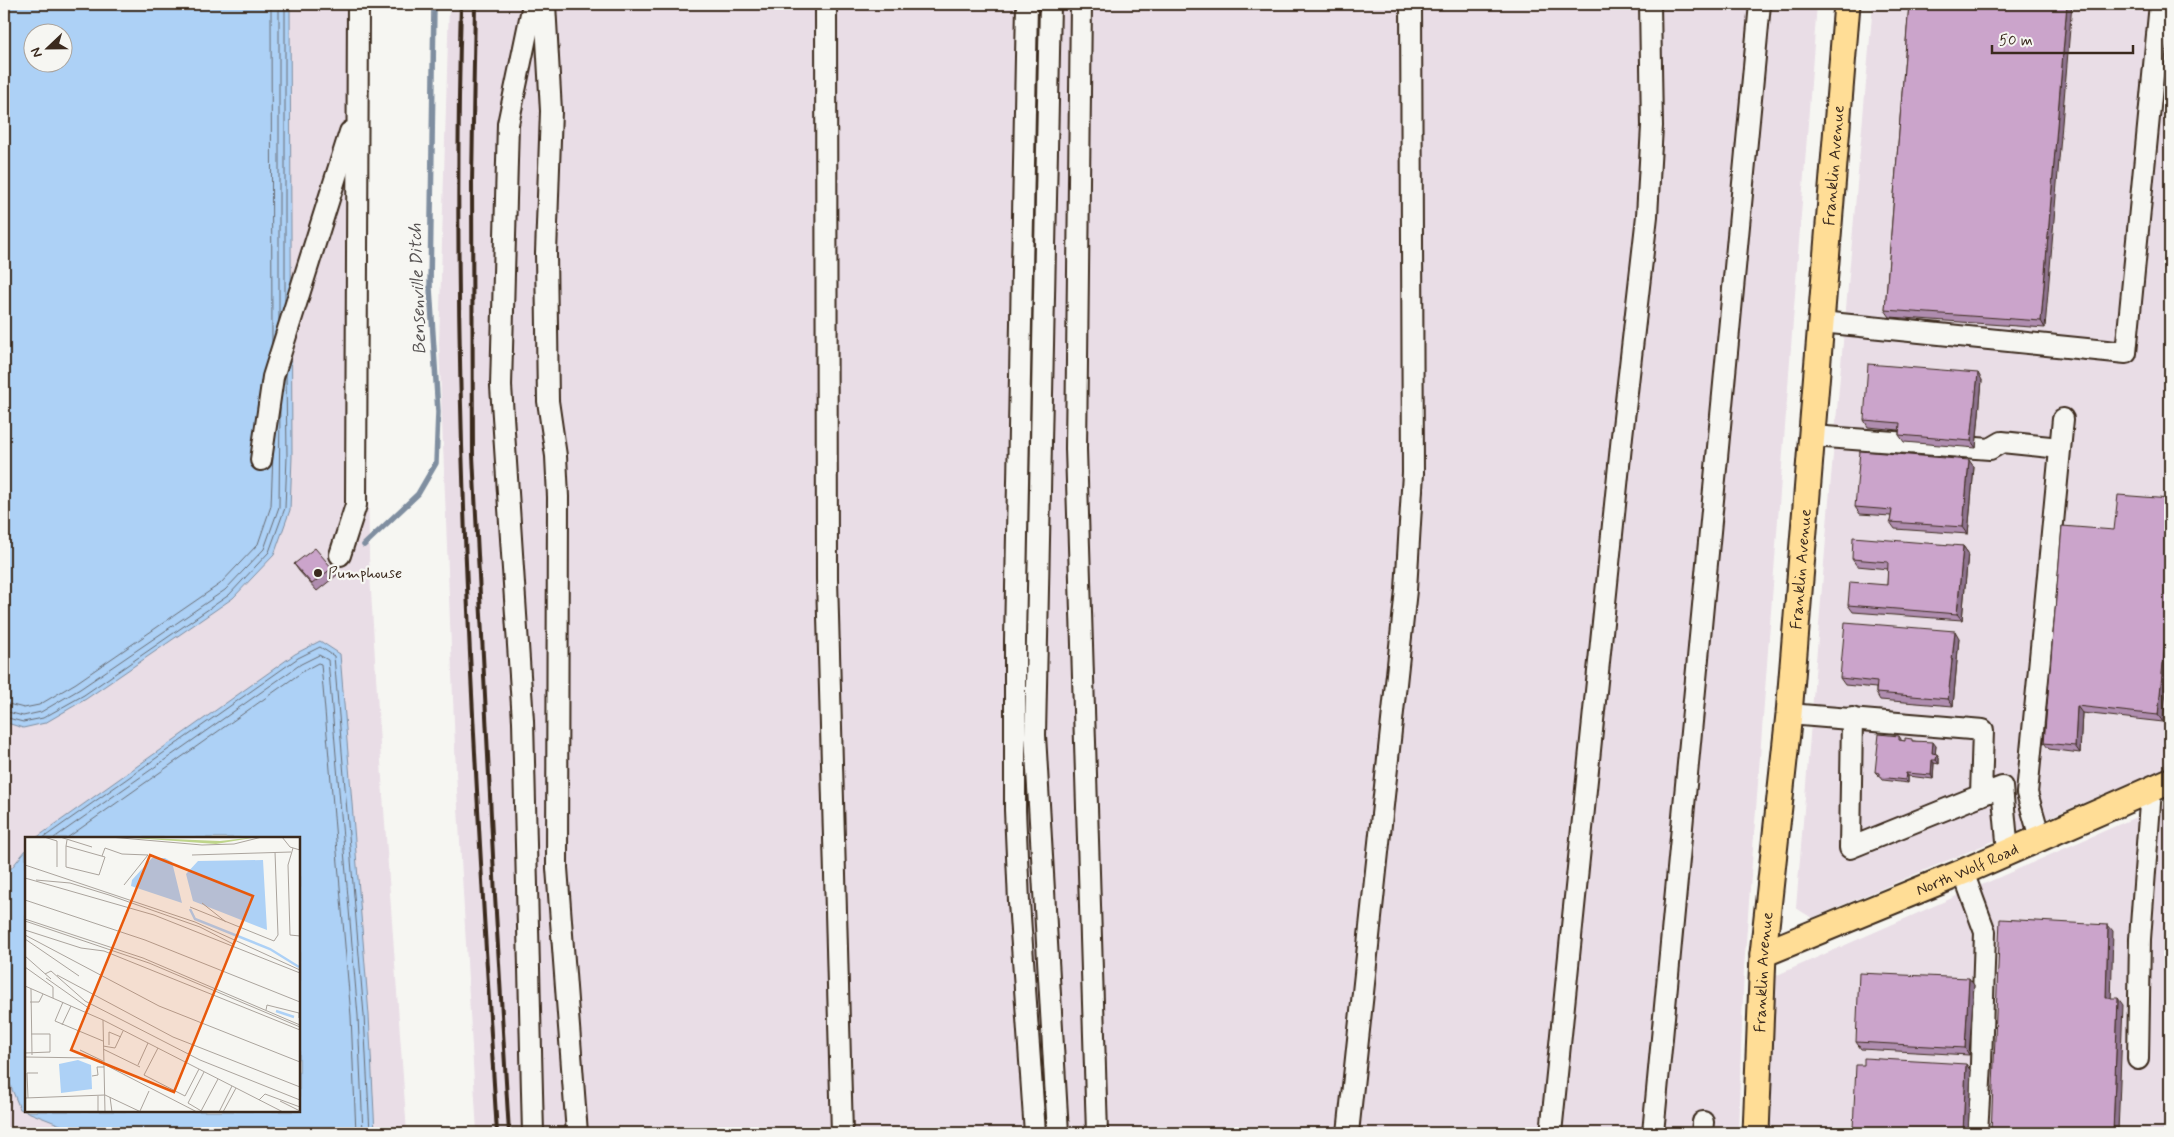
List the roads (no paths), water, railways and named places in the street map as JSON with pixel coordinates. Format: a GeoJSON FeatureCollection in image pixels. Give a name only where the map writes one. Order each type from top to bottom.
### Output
{"type":"FeatureCollection","features":[{"type":"Feature","properties":{"kind":"main road","name":"Franklin Avenue"},"geometry":{"type":"LineString","coordinates":[[1756,1133],[1763,954],[1789,714],[1847,4]]}},
{"type":"Feature","properties":{"kind":"main road","name":"North Wolf Road"},"geometry":{"type":"LineString","coordinates":[[1763,954],[1963,872],[2161,786]]}},
{"type":"Feature","properties":{"kind":"lane"},"geometry":{"type":"LineString","coordinates":[[340,555],[356,506],[356,114],[358,4]]}},
{"type":"Feature","properties":{"kind":"lane"},"geometry":{"type":"LineString","coordinates":[[533,4],[508,124],[501,386],[523,721],[533,1133]]}},
{"type":"Feature","properties":{"kind":"lane"},"geometry":{"type":"LineString","coordinates":[[545,4],[551,111],[546,253],[548,400],[551,434],[556,456],[558,496],[557,868],[577,1133]]}},
{"type":"Feature","properties":{"kind":"lane"},"geometry":{"type":"LineString","coordinates":[[826,4],[827,579],[842,1133]]}},
{"type":"Feature","properties":{"kind":"lane"},"geometry":{"type":"LineString","coordinates":[[1027,4],[1015,631],[1015,810],[1019,902],[1035,1133]]}},
{"type":"Feature","properties":{"kind":"lane"},"geometry":{"type":"LineString","coordinates":[[1050,4],[1035,734],[1058,1133]]}},
{"type":"Feature","properties":{"kind":"lane"},"geometry":{"type":"LineString","coordinates":[[1081,4],[1076,449],[1098,1133]]}},
{"type":"Feature","properties":{"kind":"lane"},"geometry":{"type":"LineString","coordinates":[[1348,1133],[1409,551],[1413,473],[1411,4]]}},
{"type":"Feature","properties":{"kind":"lane"},"geometry":{"type":"LineString","coordinates":[[1551,1133],[1622,436],[1647,216],[1652,126],[1650,4]]}},
{"type":"Feature","properties":{"kind":"lane"},"geometry":{"type":"LineString","coordinates":[[1653,1133],[1760,4]]}},
{"type":"Feature","properties":{"kind":"lane"},"geometry":{"type":"LineString","coordinates":[[1821,322],[2126,354],[2160,4]]}},
{"type":"Feature","properties":{"kind":"lane"},"geometry":{"type":"LineString","coordinates":[[260,460],[272,377],[356,114]]}},
{"type":"Feature","properties":{"kind":"lane"},"geometry":{"type":"LineString","coordinates":[[2040,838],[2028,794],[2063,419]]}},
{"type":"Feature","properties":{"kind":"lane"},"geometry":{"type":"LineString","coordinates":[[1812,436],[1990,449],[2002,442],[2060,448]]}},
{"type":"Feature","properties":{"kind":"lane"},"geometry":{"type":"LineString","coordinates":[[1789,714],[1982,730],[1981,795]]}},
{"type":"Feature","properties":{"kind":"lane"},"geometry":{"type":"LineString","coordinates":[[1852,718],[1850,848],[2002,787],[2008,852]]}},
{"type":"Feature","properties":{"kind":"lane"},"geometry":{"type":"LineString","coordinates":[[2138,1059],[2140,939],[2161,786]]}},
{"type":"Feature","properties":{"kind":"lane"},"geometry":{"type":"LineString","coordinates":[[1963,872],[1985,932],[1977,1133]]}},
{"type":"Feature","properties":{"kind":"water"},"geometry":{"type":"Polygon","coordinates":[[[4,4],[290,4],[292,457],[290,510],[274,555],[233,598],[86,699],[45,723],[23,728],[4,722],[4,4]]]}},
{"type":"Feature","properties":{"kind":"water"},"geometry":{"type":"Polygon","coordinates":[[[320,641],[340,654],[369,1015],[375,1133],[81,1133],[28,1112],[300,1112],[300,837],[37,837],[295,654],[320,641]]]}},
{"type":"Feature","properties":{"kind":"water"},"geometry":{"type":"Polygon","coordinates":[[[25,851],[25,1111],[20,1109],[4,1070],[4,877],[25,851]]]}},
{"type":"Feature","properties":{"kind":"waterway","name":"Bensenville Ditch"},"geometry":{"type":"LineString","coordinates":[[364,545],[418,494],[436,463],[438,412],[430,288],[434,4]]}},
{"type":"Feature","properties":{"kind":"railway"},"geometry":{"type":"LineString","coordinates":[[461,4],[458,145],[461,428],[480,851],[497,1133]]}},
{"type":"Feature","properties":{"kind":"railway"},"geometry":{"type":"LineString","coordinates":[[475,4],[472,181],[473,455],[509,1133]]}},
{"type":"Feature","properties":{"kind":"railway"},"geometry":{"type":"LineString","coordinates":[[2170,902],[2170,921]]}},
{"type":"Feature","properties":{"kind":"place","name":"Pumphouse"},"geometry":{"type":"Point","coordinates":[318,573]}}]}
